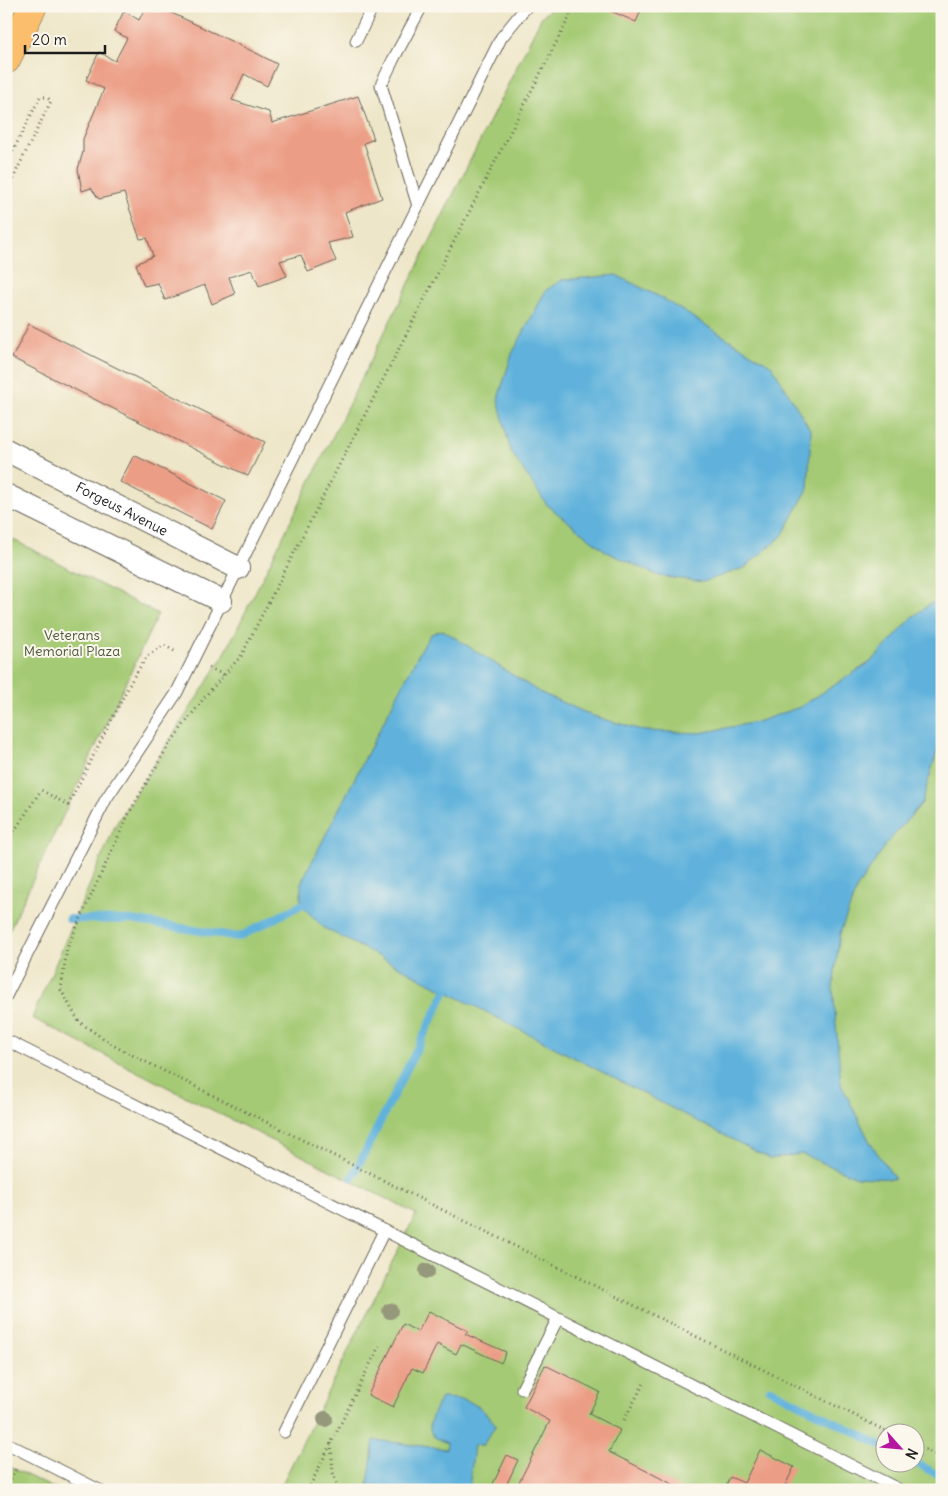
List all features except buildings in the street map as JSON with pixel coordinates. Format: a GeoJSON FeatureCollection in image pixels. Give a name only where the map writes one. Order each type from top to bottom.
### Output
{"type":"FeatureCollection","features":[{"type":"Feature","properties":{"kind":"main road"},"geometry":{"type":"LineString","coordinates":[[6,60],[33,6]]}},
{"type":"Feature","properties":{"kind":"street","name":"Forgeus Avenue"},"geometry":{"type":"LineString","coordinates":[[6,450],[238,568]]}},
{"type":"Feature","properties":{"kind":"street"},"geometry":{"type":"LineString","coordinates":[[6,495],[222,601]]}},
{"type":"Feature","properties":{"kind":"lane"},"geometry":{"type":"LineString","coordinates":[[356,41],[374,6]]}},
{"type":"Feature","properties":{"kind":"lane"},"geometry":{"type":"LineString","coordinates":[[418,206],[381,85],[422,6]]}},
{"type":"Feature","properties":{"kind":"lane"},"geometry":{"type":"LineString","coordinates":[[6,996],[106,799],[176,694],[501,38],[526,6]]}},
{"type":"Feature","properties":{"kind":"lane"},"geometry":{"type":"LineString","coordinates":[[6,1040],[900,1490]]}},
{"type":"Feature","properties":{"kind":"lane"},"geometry":{"type":"LineString","coordinates":[[284,1432],[384,1231]]}},
{"type":"Feature","properties":{"kind":"lane"},"geometry":{"type":"LineString","coordinates":[[522,1389],[558,1318]]}},
{"type":"Feature","properties":{"kind":"lane"},"geometry":{"type":"LineString","coordinates":[[6,1443],[99,1490]]}},
{"type":"Feature","properties":{"kind":"path"},"geometry":{"type":"LineString","coordinates":[[575,6],[241,656],[207,694],[168,746],[129,813],[67,948],[61,990],[79,1022],[116,1047],[876,1426]]}},
{"type":"Feature","properties":{"kind":"path"},"geometry":{"type":"LineString","coordinates":[[6,165],[40,97],[47,97],[51,101],[16,172],[6,200]]}},
{"type":"Feature","properties":{"kind":"path"},"geometry":{"type":"LineString","coordinates":[[6,844],[41,790],[68,805],[133,678],[147,656],[164,645],[224,675]]}},
{"type":"Feature","properties":{"kind":"path"},"geometry":{"type":"LineString","coordinates":[[308,1490],[379,1346]]}},
{"type":"Feature","properties":{"kind":"path"},"geometry":{"type":"LineString","coordinates":[[624,1420],[644,1383],[653,1387]]}},
{"type":"Feature","properties":{"kind":"path"},"geometry":{"type":"LineString","coordinates":[[331,1443],[333,1472],[338,1490]]}},
{"type":"Feature","properties":{"kind":"path"},"geometry":{"type":"LineString","coordinates":[[926,1450],[942,1458]]}},
{"type":"Feature","properties":{"kind":"green space"},"geometry":{"type":"Polygon","coordinates":[[[554,6],[942,6],[942,1490],[279,1490],[416,1214],[32,1018],[116,824],[223,657],[542,16],[554,6]]]}},
{"type":"Feature","properties":{"kind":"green space","name":"Veterans Memorial Plaza"},"geometry":{"type":"Polygon","coordinates":[[[6,536],[158,614],[6,937],[6,536]]]}},
{"type":"Feature","properties":{"kind":"green space"},"geometry":{"type":"Polygon","coordinates":[[[6,1465],[57,1490],[6,1490],[6,1465]]]}},
{"type":"Feature","properties":{"kind":"water"},"geometry":{"type":"Polygon","coordinates":[[[616,275],[660,297],[772,366],[811,431],[808,489],[782,536],[744,568],[703,582],[659,576],[607,552],[547,505],[511,452],[498,399],[512,354],[546,290],[562,280],[616,275]]]}},
{"type":"Feature","properties":{"kind":"water"},"geometry":{"type":"Polygon","coordinates":[[[931,603],[942,604],[942,734],[922,803],[887,843],[857,888],[840,933],[833,988],[841,1084],[871,1144],[895,1179],[857,1177],[801,1154],[770,1159],[324,928],[301,905],[301,883],[420,651],[431,634],[443,630],[539,692],[593,716],[645,731],[700,733],[757,722],[800,707],[872,661],[913,617],[931,603]]]}},
{"type":"Feature","properties":{"kind":"water"},"geometry":{"type":"Polygon","coordinates":[[[441,1398],[459,1399],[472,1403],[484,1411],[496,1425],[483,1445],[474,1445],[469,1490],[408,1490],[368,1485],[374,1440],[446,1449],[447,1443],[436,1438],[430,1429],[431,1418],[441,1398]]]}},
{"type":"Feature","properties":{"kind":"waterway"},"geometry":{"type":"LineString","coordinates":[[69,919],[130,920],[239,937],[301,905]]}},
{"type":"Feature","properties":{"kind":"waterway"},"geometry":{"type":"LineString","coordinates":[[352,1178],[446,991]]}},
{"type":"Feature","properties":{"kind":"waterway"},"geometry":{"type":"LineString","coordinates":[[770,1389],[876,1443]]}},
{"type":"Feature","properties":{"kind":"waterway"},"geometry":{"type":"LineString","coordinates":[[926,1468],[942,1477]]}}]}
